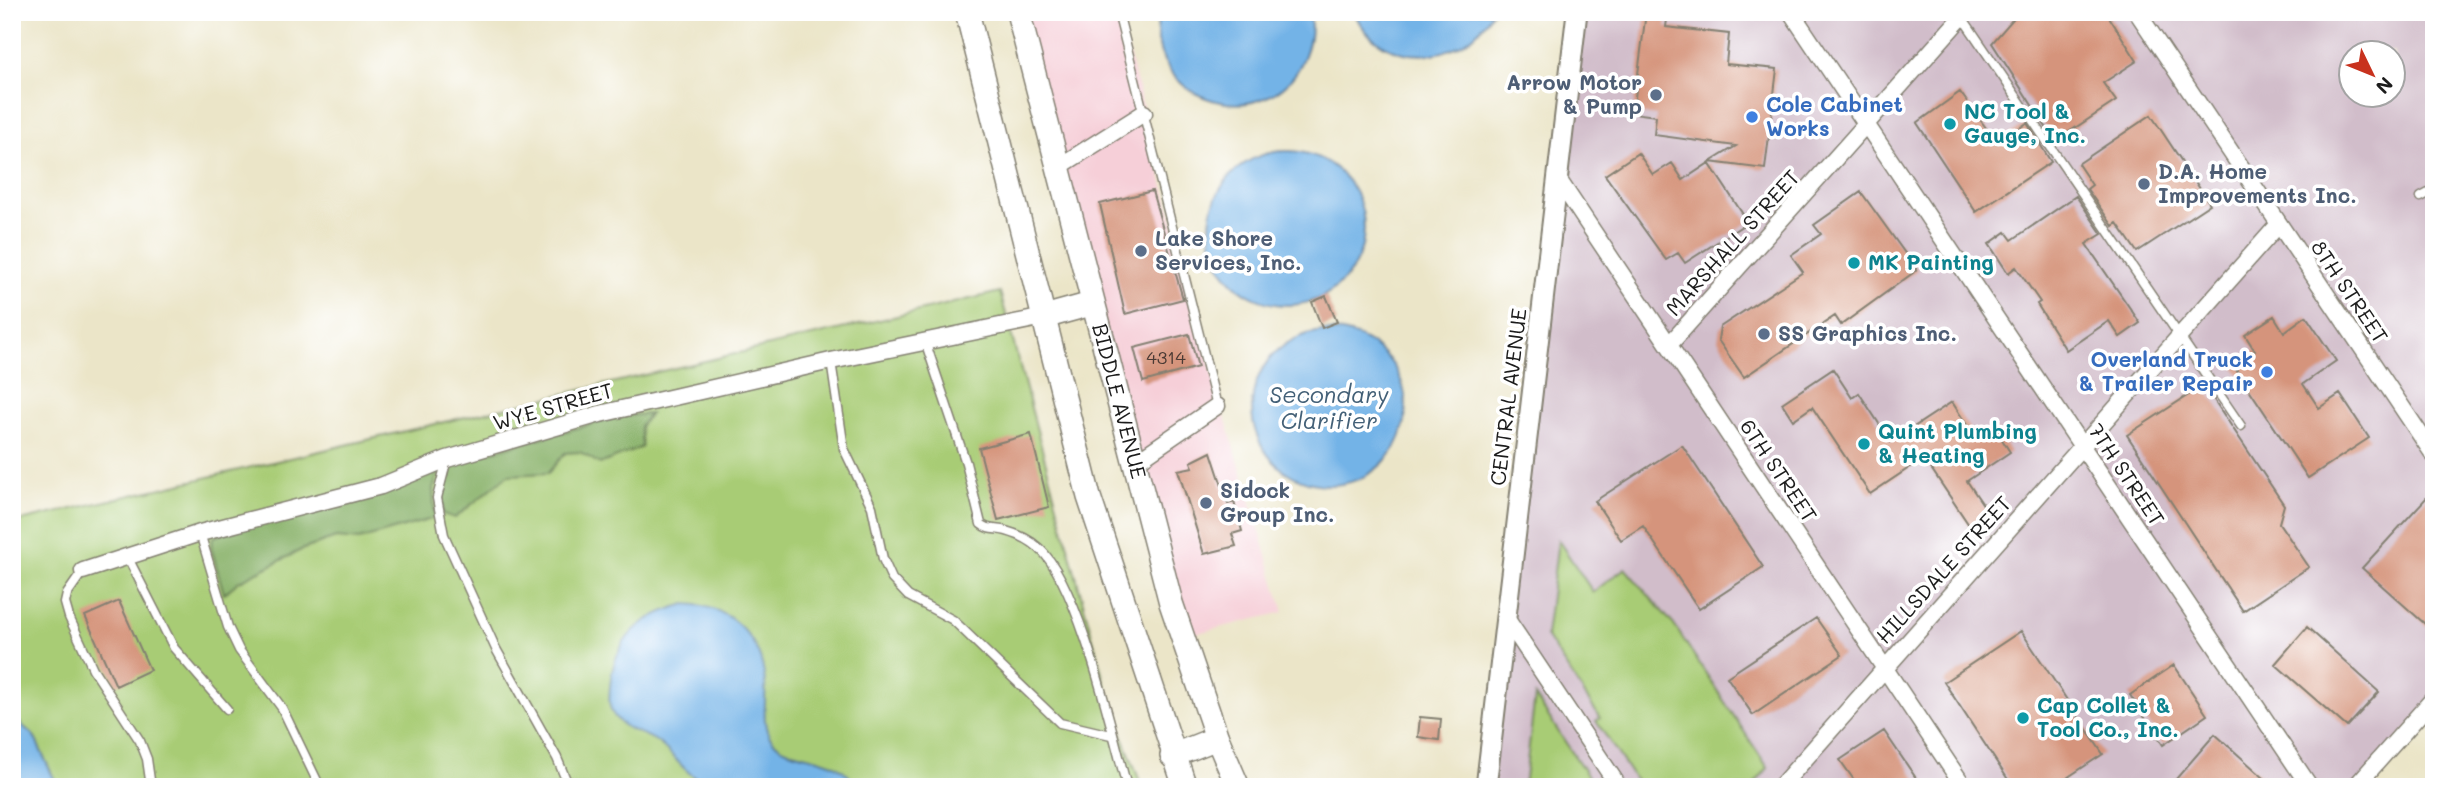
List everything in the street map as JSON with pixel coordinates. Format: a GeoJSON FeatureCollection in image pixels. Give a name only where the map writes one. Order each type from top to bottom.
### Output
{"type":"FeatureCollection","features":[{"type":"Feature","properties":{"kind":"main road"},"geometry":{"type":"LineString","coordinates":[[967,12],[1088,497],[1172,755],[1185,787]]}},
{"type":"Feature","properties":{"kind":"main road","name":"BIDDLE AVENUE"},"geometry":{"type":"LineString","coordinates":[[1018,12],[1091,304],[1171,603],[1217,738],[1238,787]]}},
{"type":"Feature","properties":{"kind":"main road"},"geometry":{"type":"LineString","coordinates":[[1044,317],[1091,304]]}},
{"type":"Feature","properties":{"kind":"main road"},"geometry":{"type":"LineString","coordinates":[[1172,755],[1217,738]]}},
{"type":"Feature","properties":{"kind":"street","name":"CENTRAL AVENUE"},"geometry":{"type":"LineString","coordinates":[[1486,787],[1577,12]]}},
{"type":"Feature","properties":{"kind":"street","name":"7TH STREET"},"geometry":{"type":"LineString","coordinates":[[1791,12],[2310,787]]}},
{"type":"Feature","properties":{"kind":"street","name":"8TH STREET"},"geometry":{"type":"LineString","coordinates":[[2137,12],[2434,455]]}},
{"type":"Feature","properties":{"kind":"street","name":"MARSHALL STREET"},"geometry":{"type":"LineString","coordinates":[[1669,345],[1964,15]]}},
{"type":"Feature","properties":{"kind":"street"},"geometry":{"type":"LineString","coordinates":[[1057,168],[1144,113]]}},
{"type":"Feature","properties":{"kind":"street","name":"6TH STREET"},"geometry":{"type":"LineString","coordinates":[[1558,179],[1964,787]]}},
{"type":"Feature","properties":{"kind":"street","name":"HILLSDALE STREET"},"geometry":{"type":"LineString","coordinates":[[1780,787],[2279,224]]}},
{"type":"Feature","properties":{"kind":"street","name":"WYE STREET"},"geometry":{"type":"LineString","coordinates":[[83,571],[200,533],[382,486],[446,459],[600,414],[831,361],[926,344],[1044,317]]}},
{"type":"Feature","properties":{"kind":"street"},"geometry":{"type":"LineString","coordinates":[[1134,463],[1216,406]]}},
{"type":"Feature","properties":{"kind":"street"},"geometry":{"type":"LineString","coordinates":[[1506,618],[1619,787]]}},
{"type":"Feature","properties":{"kind":"street"},"geometry":{"type":"LineString","coordinates":[[2355,787],[2434,698]]}},
{"type":"Feature","properties":{"kind":"lane"},"geometry":{"type":"LineString","coordinates":[[1118,12],[1216,406]]}},
{"type":"Feature","properties":{"kind":"lane"},"geometry":{"type":"LineString","coordinates":[[1964,15],[2241,426]]}},
{"type":"Feature","properties":{"kind":"lane"},"geometry":{"type":"LineString","coordinates":[[2421,198],[2434,190]]}},
{"type":"Feature","properties":{"kind":"lane"},"geometry":{"type":"LineString","coordinates":[[926,344],[966,463],[981,524],[992,530],[1015,534],[1043,552],[1074,611],[1108,715],[1111,735],[1127,787]]}},
{"type":"Feature","properties":{"kind":"lane"},"geometry":{"type":"LineString","coordinates":[[831,361],[844,449],[872,507],[883,559],[892,579],[908,596],[953,620],[1060,723],[1111,740],[1118,753]]}},
{"type":"Feature","properties":{"kind":"lane"},"geometry":{"type":"LineString","coordinates":[[446,459],[437,498],[444,535],[496,649],[558,758],[569,787]]}},
{"type":"Feature","properties":{"kind":"lane"},"geometry":{"type":"LineString","coordinates":[[200,533],[228,627],[239,650],[282,708],[320,787]]}},
{"type":"Feature","properties":{"kind":"lane"},"geometry":{"type":"LineString","coordinates":[[127,556],[174,648],[227,709]]}},
{"type":"Feature","properties":{"kind":"lane"},"geometry":{"type":"LineString","coordinates":[[83,571],[66,594],[65,603],[69,617],[93,669],[140,741],[147,759],[151,787]]}},
{"type":"Feature","properties":{"kind":"lane"},"geometry":{"type":"LineString","coordinates":[[1092,733],[1104,727],[1108,715]]}},
{"type":"Feature","properties":{"kind":"lane"},"geometry":{"type":"LineString","coordinates":[[1092,733],[1111,735]]}},
{"type":"Feature","properties":{"kind":"shaded area"},"geometry":{"type":"Polygon","coordinates":[[[1018,12],[1118,12],[1222,407],[1284,612],[1182,637],[1018,12]]]}},
{"type":"Feature","properties":{"kind":"shaded area"},"geometry":{"type":"Polygon","coordinates":[[[1577,12],[2434,12],[2434,717],[2424,710],[2355,787],[1486,787],[1577,12]]]}},
{"type":"Feature","properties":{"kind":"green space"},"geometry":{"type":"Polygon","coordinates":[[[1000,292],[1110,703],[1142,787],[58,787],[34,736],[12,716],[19,606],[12,523],[1000,292]]]}},
{"type":"Feature","properties":{"kind":"green space"},"geometry":{"type":"Polygon","coordinates":[[[650,414],[640,426],[642,447],[600,464],[580,452],[565,453],[548,473],[508,475],[455,518],[443,514],[445,478],[457,461],[621,416],[650,414]]]}},
{"type":"Feature","properties":{"kind":"green space"},"geometry":{"type":"Polygon","coordinates":[[[441,466],[433,489],[435,518],[359,540],[336,538],[301,550],[238,582],[224,594],[211,547],[213,537],[441,466]]]}},
{"type":"Feature","properties":{"kind":"green space"},"geometry":{"type":"Polygon","coordinates":[[[1558,540],[1593,592],[1625,568],[1674,625],[1768,768],[1752,787],[1640,787],[1596,721],[1600,718],[1546,636],[1558,540]]]}},
{"type":"Feature","properties":{"kind":"green space"},"geometry":{"type":"Polygon","coordinates":[[[1535,696],[1595,787],[1524,787],[1535,696]]]}},
{"type":"Feature","properties":{"kind":"water"},"geometry":{"type":"Polygon","coordinates":[[[1159,12],[1309,12],[1310,39],[1305,55],[1289,82],[1266,98],[1240,103],[1213,100],[1188,89],[1169,70],[1159,44],[1159,12]]]}},
{"type":"Feature","properties":{"kind":"water"},"geometry":{"type":"Polygon","coordinates":[[[1354,12],[1492,12],[1479,30],[1463,44],[1443,52],[1422,55],[1382,45],[1366,31],[1354,12]]]}},
{"type":"Feature","properties":{"kind":"water"},"geometry":{"type":"Polygon","coordinates":[[[1287,151],[1316,157],[1341,174],[1358,199],[1364,228],[1358,257],[1341,282],[1316,299],[1287,305],[1258,299],[1233,282],[1216,257],[1210,228],[1216,199],[1233,174],[1258,157],[1287,151]]]}},
{"type":"Feature","properties":{"kind":"water","name":"Secondary Clarifier"},"geometry":{"type":"Polygon","coordinates":[[[1329,331],[1358,337],[1383,354],[1400,379],[1406,408],[1400,437],[1383,462],[1358,479],[1329,485],[1300,479],[1275,462],[1258,437],[1252,408],[1258,379],[1275,354],[1300,337],[1329,331]]]}},
{"type":"Feature","properties":{"kind":"water"},"geometry":{"type":"Polygon","coordinates":[[[12,595],[19,606],[12,716],[12,595]]]}},
{"type":"Feature","properties":{"kind":"water"},"geometry":{"type":"Polygon","coordinates":[[[686,604],[717,611],[741,627],[750,638],[757,651],[765,682],[767,729],[777,744],[787,750],[836,766],[848,774],[857,787],[804,789],[768,781],[733,786],[710,784],[694,777],[656,741],[619,722],[611,710],[609,695],[617,655],[624,642],[643,623],[656,615],[686,604]]]}},
{"type":"Feature","properties":{"kind":"water"},"geometry":{"type":"Polygon","coordinates":[[[12,716],[34,736],[58,787],[12,787],[12,716]]]}},
{"type":"Feature","properties":{"kind":"building"},"geometry":{"type":"Polygon","coordinates":[[[1646,12],[1668,12],[1666,27],[1729,34],[1726,64],[1777,69],[1765,169],[1710,162],[1736,146],[1654,135],[1656,116],[1633,113],[1646,12]]]}},
{"type":"Feature","properties":{"kind":"building"},"geometry":{"type":"Polygon","coordinates":[[[2019,12],[2106,12],[2137,61],[2103,83],[2116,101],[2055,141],[1992,43],[2019,12]]]}},
{"type":"Feature","properties":{"kind":"building"},"geometry":{"type":"Polygon","coordinates":[[[1960,92],[1997,143],[2027,123],[2051,162],[1976,212],[1917,123],[1960,92]]]}},
{"type":"Feature","properties":{"kind":"building","name":"D.A. Home Improvements Inc."},"geometry":{"type":"Polygon","coordinates":[[[2151,115],[2210,204],[2137,252],[2117,223],[2113,226],[2087,189],[2092,185],[2078,164],[2151,115]]]}},
{"type":"Feature","properties":{"kind":"building"},"geometry":{"type":"Polygon","coordinates":[[[1638,153],[1653,175],[1672,163],[1683,180],[1709,163],[1748,222],[1685,263],[1678,253],[1666,260],[1605,175],[1638,153]]]}},
{"type":"Feature","properties":{"kind":"building","name":"Lake Shore Services, Inc."},"geometry":{"type":"Polygon","coordinates":[[[1152,191],[1183,299],[1125,314],[1100,204],[1152,191]]]}},
{"type":"Feature","properties":{"kind":"building"},"geometry":{"type":"Polygon","coordinates":[[[1861,192],[1917,270],[1841,325],[1835,316],[1744,377],[1718,340],[1720,327],[1803,272],[1791,255],[1821,234],[1814,225],[1861,192]]]}},
{"type":"Feature","properties":{"kind":"building"},"geometry":{"type":"Polygon","coordinates":[[[2076,196],[2102,234],[2086,244],[2140,323],[2120,337],[2109,321],[2066,350],[2037,304],[2040,302],[2016,267],[2008,273],[1989,244],[2006,232],[2012,240],[2076,196]]]}},
{"type":"Feature","properties":{"kind":"building"},"geometry":{"type":"Polygon","coordinates":[[[1326,296],[1337,322],[1322,328],[1312,302],[1326,296]]]}},
{"type":"Feature","properties":{"kind":"building"},"geometry":{"type":"Polygon","coordinates":[[[2274,316],[2284,332],[2306,316],[2336,361],[2303,384],[2319,408],[2340,394],[2369,438],[2308,478],[2233,365],[2255,351],[2245,335],[2274,316]]]}},
{"type":"Feature","properties":{"kind":"building"},"geometry":{"type":"Polygon","coordinates":[[[1189,334],[1198,367],[1143,382],[1134,348],[1189,334]]]}},
{"type":"Feature","properties":{"kind":"building"},"geometry":{"type":"Polygon","coordinates":[[[1833,369],[1852,398],[1859,393],[1891,442],[1952,402],[1976,439],[1994,427],[2010,452],[1967,481],[1990,515],[1971,528],[1924,458],[1870,494],[1812,407],[1793,420],[1782,403],[1833,369]]]}},
{"type":"Feature","properties":{"kind":"building"},"geometry":{"type":"Polygon","coordinates":[[[2204,385],[2284,505],[2279,523],[2309,567],[2243,611],[2127,435],[2204,385]]]}},
{"type":"Feature","properties":{"kind":"building"},"geometry":{"type":"Polygon","coordinates":[[[1031,434],[1049,507],[998,520],[979,448],[1031,434]]]}},
{"type":"Feature","properties":{"kind":"building"},"geometry":{"type":"Polygon","coordinates":[[[1682,445],[1763,567],[1699,609],[1643,526],[1621,540],[1595,501],[1682,445]]]}},
{"type":"Feature","properties":{"kind":"building","name":"Sidock Group Inc."},"geometry":{"type":"Polygon","coordinates":[[[1211,452],[1228,504],[1234,502],[1242,531],[1232,534],[1236,546],[1204,554],[1178,470],[1193,467],[1191,462],[1211,452]]]}},
{"type":"Feature","properties":{"kind":"building"},"geometry":{"type":"Polygon","coordinates":[[[2427,497],[2434,507],[2434,632],[2362,568],[2427,497]]]}},
{"type":"Feature","properties":{"kind":"building"},"geometry":{"type":"Polygon","coordinates":[[[119,601],[150,670],[116,686],[85,616],[119,601]]]}},
{"type":"Feature","properties":{"kind":"building"},"geometry":{"type":"Polygon","coordinates":[[[1816,618],[1842,655],[1753,715],[1727,677],[1816,618]]]}},
{"type":"Feature","properties":{"kind":"building"},"geometry":{"type":"Polygon","coordinates":[[[2307,627],[2379,692],[2347,727],[2275,664],[2307,627]]]}},
{"type":"Feature","properties":{"kind":"building","name":"Cap Collet & Tool Co., Inc."},"geometry":{"type":"Polygon","coordinates":[[[2021,631],[2103,754],[2053,787],[2013,787],[1944,682],[2021,631]]]}},
{"type":"Feature","properties":{"kind":"building"},"geometry":{"type":"Polygon","coordinates":[[[2174,665],[2207,715],[2163,745],[2130,695],[2174,665]]]}},
{"type":"Feature","properties":{"kind":"building"},"geometry":{"type":"Polygon","coordinates":[[[1420,717],[1441,719],[1439,740],[1418,737],[1420,717]]]}},
{"type":"Feature","properties":{"kind":"building"},"geometry":{"type":"Polygon","coordinates":[[[1884,731],[1922,787],[1859,787],[1840,760],[1884,731]]]}},
{"type":"Feature","properties":{"kind":"building"},"geometry":{"type":"Polygon","coordinates":[[[2215,734],[2274,787],[2169,787],[2215,734]]]}},
{"type":"Feature","properties":{"kind":"place","name":"Arrow Motor & Pump"},"geometry":{"type":"Point","coordinates":[1656,95]}},
{"type":"Feature","properties":{"kind":"place","name":"Cole Cabinet Works"},"geometry":{"type":"Point","coordinates":[1752,117]}},
{"type":"Feature","properties":{"kind":"place","name":"NC Tool & Gauge, Inc."},"geometry":{"type":"Point","coordinates":[1950,124]}},
{"type":"Feature","properties":{"kind":"place","name":"D.A. Home Improvements Inc."},"geometry":{"type":"Point","coordinates":[2144,184]}},
{"type":"Feature","properties":{"kind":"place","name":"Lake Shore Services, Inc."},"geometry":{"type":"Point","coordinates":[1141,251]}},
{"type":"Feature","properties":{"kind":"place","name":"MK Painting"},"geometry":{"type":"Point","coordinates":[1854,263]}},
{"type":"Feature","properties":{"kind":"place","name":"SS Graphics Inc."},"geometry":{"type":"Point","coordinates":[1764,334]}},
{"type":"Feature","properties":{"kind":"place","name":"Overland Truck & Trailer Repair"},"geometry":{"type":"Point","coordinates":[2267,372]}},
{"type":"Feature","properties":{"kind":"place","name":"Quint Plumbing & Heating"},"geometry":{"type":"Point","coordinates":[1864,444]}},
{"type":"Feature","properties":{"kind":"place","name":"Sidock Group Inc."},"geometry":{"type":"Point","coordinates":[1206,503]}},
{"type":"Feature","properties":{"kind":"place","name":"Cap Collet & Tool Co., Inc."},"geometry":{"type":"Point","coordinates":[2023,718]}}]}
